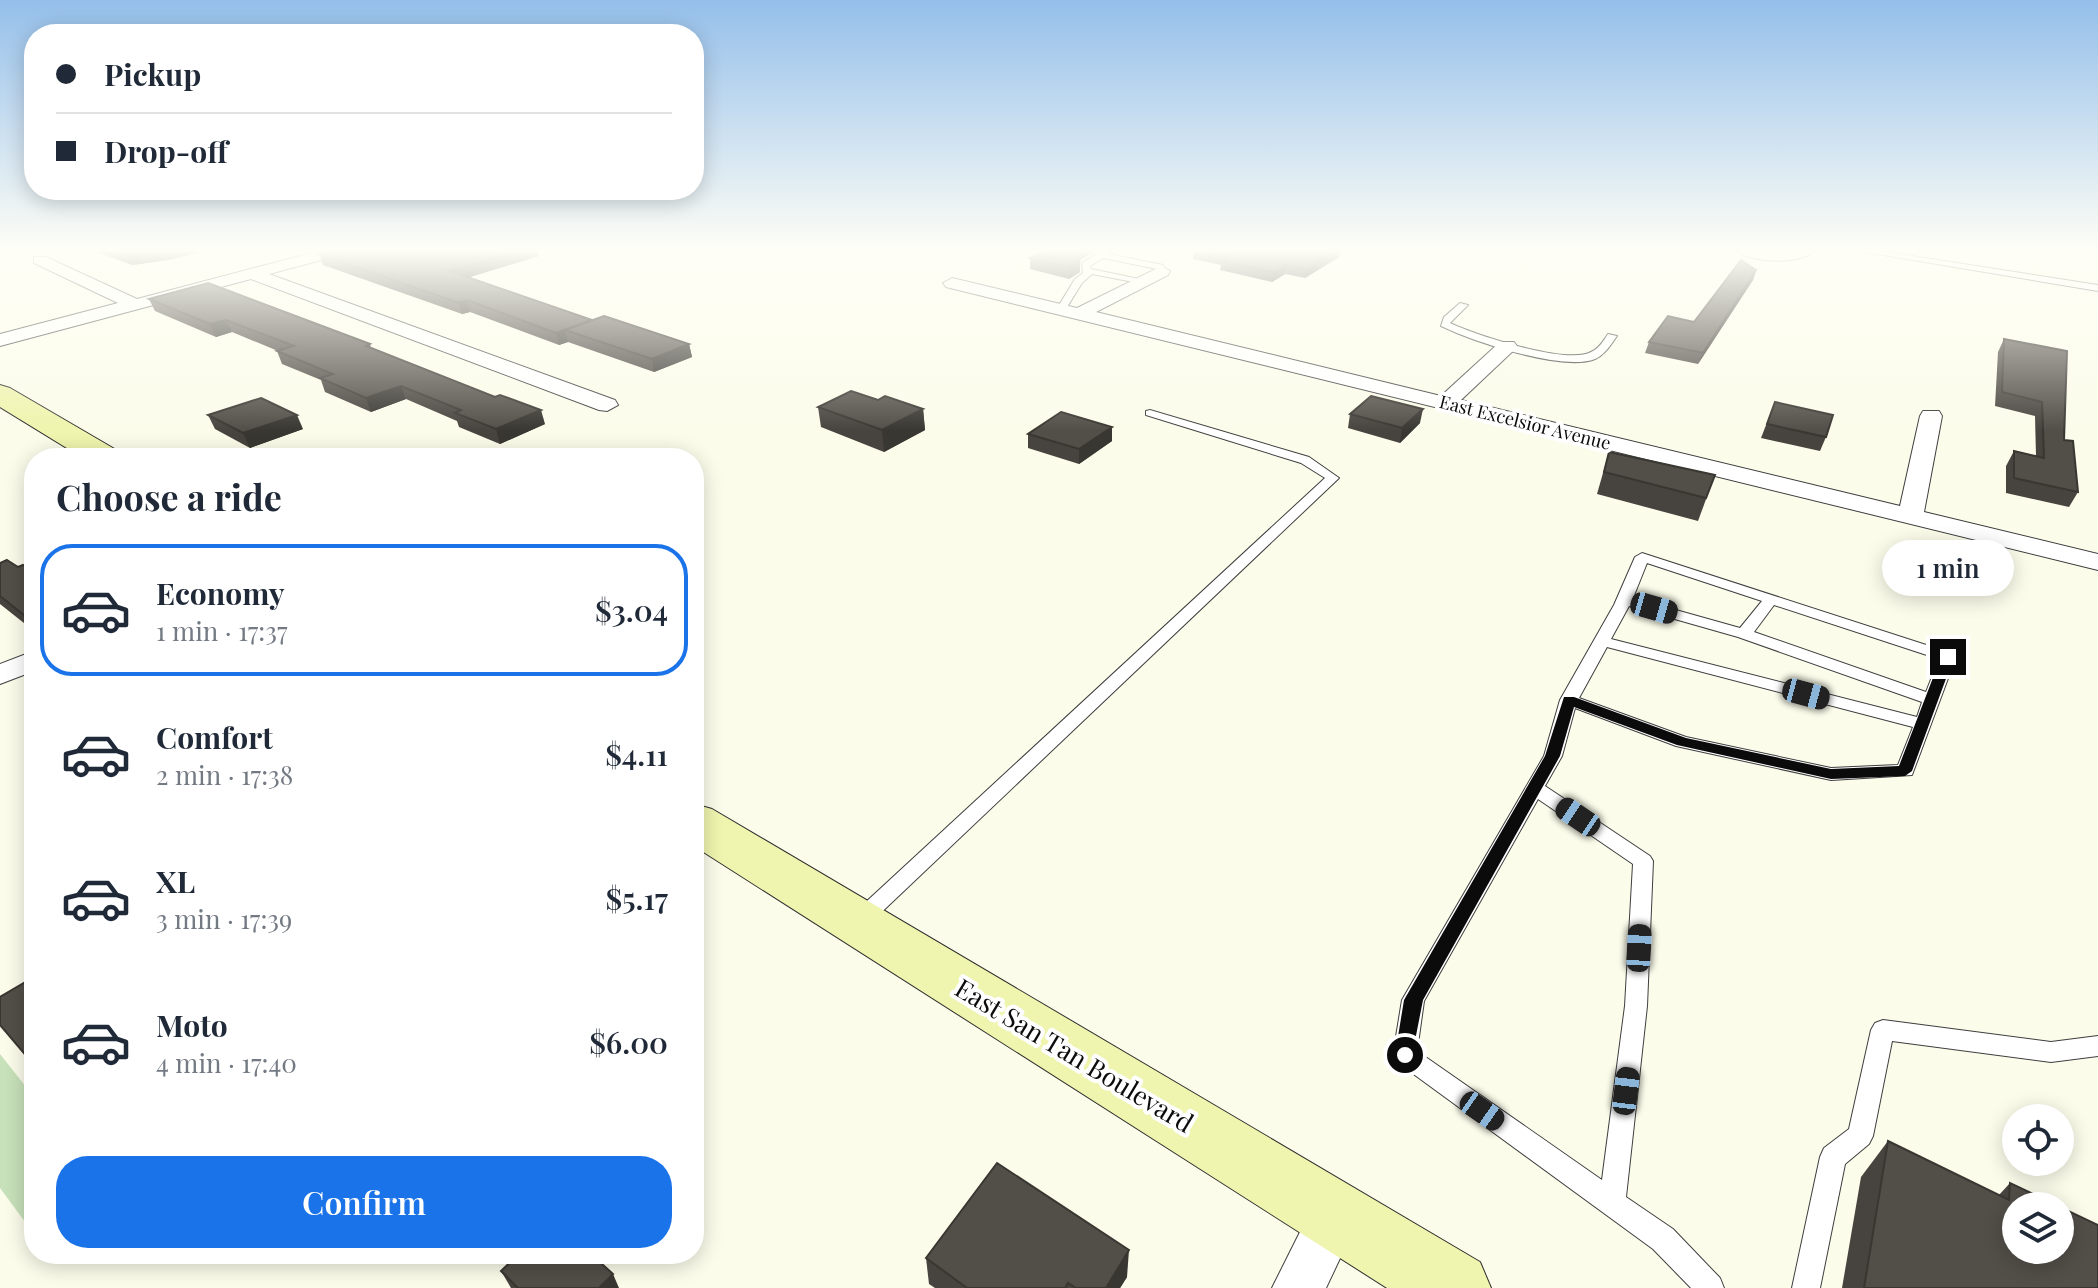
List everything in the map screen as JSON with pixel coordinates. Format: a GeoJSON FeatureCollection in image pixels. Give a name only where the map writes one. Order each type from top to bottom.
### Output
{"type":"FeatureCollection","features":[{"type":"Feature","properties":{"kind":"street"},"geometry":{"type":"LineString","coordinates":[[0,340],[108,311]]}},
{"type":"Feature","properties":{"kind":"street"},"geometry":{"type":"LineString","coordinates":[[353,311],[607,405]]}},
{"type":"Feature","properties":{"kind":"street","name":"East Excelsior Avenue"},"geometry":{"type":"LineString","coordinates":[[1066,311],[2098,562]]}},
{"type":"Feature","properties":{"kind":"street"},"geometry":{"type":"LineString","coordinates":[[1446,403],[1507,346]]}},
{"type":"Feature","properties":{"kind":"street"},"geometry":{"type":"LineString","coordinates":[[0,394],[89,448]]}},
{"type":"Feature","properties":{"kind":"street"},"geometry":{"type":"LineString","coordinates":[[1910,516],[1931,416]]}},
{"type":"Feature","properties":{"kind":"street"},"geometry":{"type":"LineString","coordinates":[[0,675],[24,664]]}},
{"type":"Feature","properties":{"kind":"street","name":"East San Tan Boulevard"},"geometry":{"type":"LineString","coordinates":[[704,828],[1454,1288]]}},
{"type":"Feature","properties":{"kind":"street"},"geometry":{"type":"LineString","coordinates":[[1298,1288],[1335,1216]]}},
{"type":"Feature","properties":{"kind":"lane"},"geometry":{"type":"LineString","coordinates":[[1457,311],[1445,324],[1466,336],[1583,359],[1598,354],[1612,336]]}},
{"type":"Feature","properties":{"kind":"lane"},"geometry":{"type":"LineString","coordinates":[[857,923],[1333,478],[1305,460],[1150,413]]}},
{"type":"Feature","properties":{"kind":"lane"},"geometry":{"type":"LineString","coordinates":[[1569,700],[1682,742],[1831,774],[1905,771],[1948,657],[1642,557],[1624,600],[1569,700],[1553,756],[1413,1000],[1405,1055],[1663,1239],[1710,1288]]}},
{"type":"Feature","properties":{"kind":"lane"},"geometry":{"type":"LineString","coordinates":[[1744,634],[1771,599]]}},
{"type":"Feature","properties":{"kind":"lane"},"geometry":{"type":"LineString","coordinates":[[1624,600],[1744,634],[1932,700]]}},
{"type":"Feature","properties":{"kind":"lane"},"geometry":{"type":"LineString","coordinates":[[1602,641],[1922,724]]}},
{"type":"Feature","properties":{"kind":"lane"},"geometry":{"type":"LineString","coordinates":[[1535,788],[1643,861],[1636,1006],[1612,1203]]}},
{"type":"Feature","properties":{"kind":"lane"},"geometry":{"type":"LineString","coordinates":[[1806,1288],[1833,1157],[1860,1136],[1883,1030],[2051,1052],[2098,1046]]}},
{"type":"Feature","properties":{"kind":"green space"},"geometry":{"type":"Polygon","coordinates":[[[0,1054],[24,1084],[24,1220],[0,1188],[0,1054]]]}},
{"type":"Feature","properties":{"kind":"building"},"geometry":{"type":"Polygon","coordinates":[[[179,311],[283,311],[495,397],[500,395],[541,410],[496,429],[455,413],[461,410],[401,386],[366,398],[320,378],[333,374],[277,351],[294,346],[226,320],[210,324],[179,311]]]}},
{"type":"Feature","properties":{"kind":"building"},"geometry":{"type":"Polygon","coordinates":[[[497,311],[566,311],[592,320],[556,333],[497,311]]]}},
{"type":"Feature","properties":{"kind":"building"},"geometry":{"type":"Polygon","coordinates":[[[1702,311],[1730,311],[1703,353],[1649,342],[1668,316],[1694,322],[1702,311]]]}},
{"type":"Feature","properties":{"kind":"building"},"geometry":{"type":"Polygon","coordinates":[[[604,316],[689,344],[652,359],[565,330],[604,316]]]}},
{"type":"Feature","properties":{"kind":"building"},"geometry":{"type":"Polygon","coordinates":[[[2004,339],[2067,351],[2064,440],[2073,441],[2078,492],[2014,478],[2014,451],[2044,458],[2042,402],[2002,392],[2004,339]]]}},
{"type":"Feature","properties":{"kind":"building"},"geometry":{"type":"Polygon","coordinates":[[[851,391],[878,400],[885,396],[923,409],[882,430],[818,407],[851,391]]]}},
{"type":"Feature","properties":{"kind":"building"},"geometry":{"type":"Polygon","coordinates":[[[1371,396],[1423,409],[1402,428],[1350,414],[1371,396]]]}},
{"type":"Feature","properties":{"kind":"building"},"geometry":{"type":"Polygon","coordinates":[[[261,398],[297,415],[243,433],[208,415],[261,398]]]}},
{"type":"Feature","properties":{"kind":"building"},"geometry":{"type":"Polygon","coordinates":[[[1775,402],[1833,415],[1826,437],[1767,424],[1775,402]]]}},
{"type":"Feature","properties":{"kind":"building"},"geometry":{"type":"Polygon","coordinates":[[[1061,412],[1112,427],[1079,449],[1028,434],[1061,412]]]}},
{"type":"Feature","properties":{"kind":"building"},"geometry":{"type":"Polygon","coordinates":[[[1609,452],[1715,475],[1706,498],[1604,472],[1609,452]]]}},
{"type":"Feature","properties":{"kind":"building"},"geometry":{"type":"Polygon","coordinates":[[[7,560],[18,567],[24,566],[24,615],[0,596],[0,563],[7,560]]]}},
{"type":"Feature","properties":{"kind":"building"},"geometry":{"type":"Polygon","coordinates":[[[24,983],[24,1053],[0,1025],[0,997],[24,983]]]}},
{"type":"Feature","properties":{"kind":"building"},"geometry":{"type":"Polygon","coordinates":[[[1888,1141],[2002,1197],[2002,1264],[2074,1264],[2074,1214],[2098,1225],[2098,1288],[1864,1288],[1888,1141]]]}},
{"type":"Feature","properties":{"kind":"building"},"geometry":{"type":"Polygon","coordinates":[[[997,1163],[1129,1250],[1106,1288],[1076,1288],[1068,1283],[1065,1288],[967,1288],[926,1258],[997,1163]]]}},
{"type":"Feature","properties":{"kind":"building"},"geometry":{"type":"Polygon","coordinates":[[[2010,1183],[2029,1192],[2009,1192],[2010,1183]]]}},
{"type":"Feature","properties":{"kind":"building"},"geometry":{"type":"Polygon","coordinates":[[[508,1264],[602,1264],[613,1274],[599,1288],[518,1288],[501,1271],[508,1264]]]}},
{"type":"Feature","properties":{"kind":"route"},"geometry":{"type":"LineString","coordinates":[[1405,1055],[1413,1000],[1553,756],[1569,700],[1682,742],[1831,774],[1905,771],[1948,657]]}}]}
